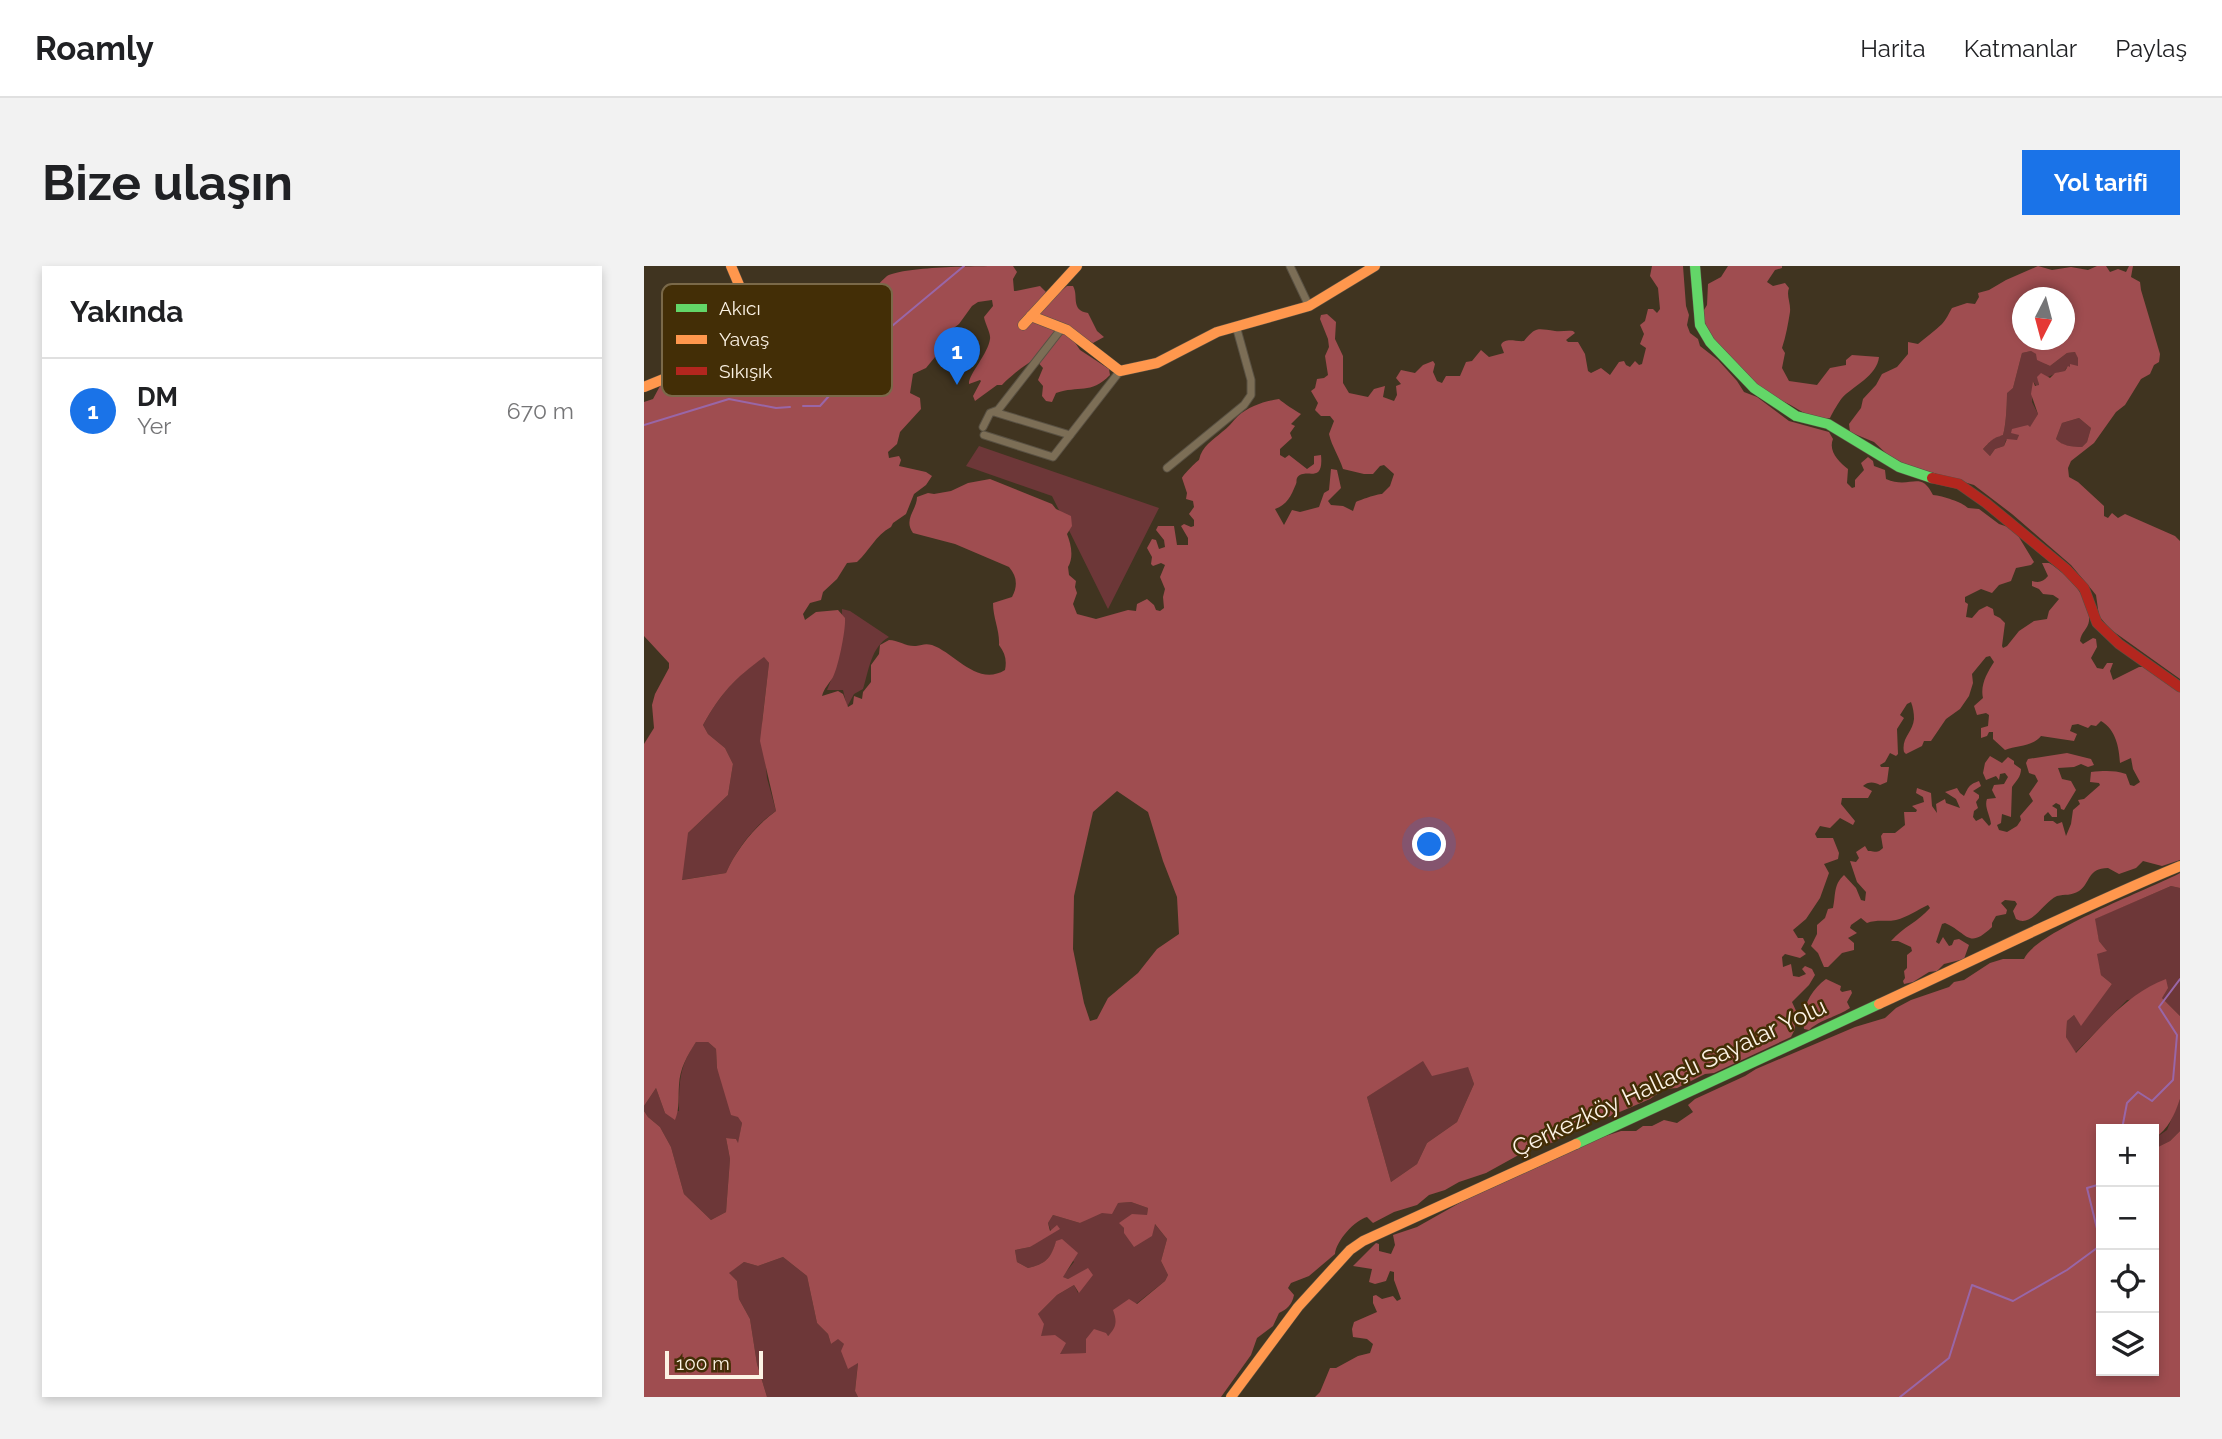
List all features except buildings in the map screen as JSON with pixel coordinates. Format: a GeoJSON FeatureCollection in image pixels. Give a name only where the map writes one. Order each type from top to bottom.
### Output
{"type":"FeatureCollection","features":[{"type":"Feature","properties":{"kind":"street"},"geometry":{"type":"LineString","coordinates":[[731,266],[739,284]]}},
{"type":"Feature","properties":{"kind":"street"},"geometry":{"type":"LineString","coordinates":[[1023,325],[1077,266]]}},
{"type":"Feature","properties":{"kind":"street"},"geometry":{"type":"LineString","coordinates":[[1290,266],[1309,306]]}},
{"type":"Feature","properties":{"kind":"street"},"geometry":{"type":"LineString","coordinates":[[1062,328],[998,410],[990,413],[983,431],[1053,457],[1120,371],[1157,363],[1217,331],[1309,306],[1375,266]]}},
{"type":"Feature","properties":{"kind":"street"},"geometry":{"type":"LineString","coordinates":[[1696,266],[1700,326],[1710,342],[1754,388],[1796,416],[1828,424],[1899,467],[1919,475],[1959,484],[2066,569],[2084,588],[2097,623],[2119,644],[2180,687]]}},
{"type":"Feature","properties":{"kind":"street"},"geometry":{"type":"LineString","coordinates":[[1031,316],[1062,328],[1120,371]]}},
{"type":"Feature","properties":{"kind":"street"},"geometry":{"type":"LineString","coordinates":[[1167,468],[1244,405],[1251,395],[1248,366],[1236,326]]}},
{"type":"Feature","properties":{"kind":"street"},"geometry":{"type":"LineString","coordinates":[[644,387],[662,380]]}},
{"type":"Feature","properties":{"kind":"street"},"geometry":{"type":"LineString","coordinates":[[993,412],[1070,435]]}},
{"type":"Feature","properties":{"kind":"street","name":"Çerkezköy Hallaçlı Sayalar Yolu"},"geometry":{"type":"LineString","coordinates":[[1231,1397],[1298,1307],[1350,1250],[1363,1241],[2015,942],[2109,895],[2180,866]]}},
{"type":"Feature","properties":{"kind":"shaded area"},"geometry":{"type":"Polygon","coordinates":[[[1013,266],[1017,272],[1013,279],[1014,291],[1040,286],[1046,296],[1053,298],[1067,286],[1073,286],[1077,306],[1088,313],[1097,331],[1104,337],[1093,343],[1084,338],[1072,338],[1080,350],[1109,369],[1110,375],[1096,385],[1056,393],[1052,402],[1046,401],[1042,396],[1043,386],[1038,380],[1043,368],[1035,359],[1002,385],[997,385],[975,401],[973,396],[981,381],[969,384],[988,345],[990,337],[984,317],[993,306],[992,300],[978,302],[972,306],[959,324],[946,334],[940,351],[926,368],[913,374],[910,393],[920,398],[921,409],[900,432],[897,444],[888,452],[889,458],[899,456],[899,466],[932,476],[926,485],[914,494],[906,514],[893,523],[857,562],[847,563],[837,579],[823,592],[821,600],[810,603],[803,614],[805,620],[816,612],[838,610],[845,618],[837,666],[822,696],[838,691],[843,694],[848,707],[853,704],[854,696],[862,699],[863,692],[871,682],[871,665],[879,654],[880,645],[889,640],[913,646],[932,645],[976,672],[995,674],[1005,670],[1006,660],[999,645],[993,603],[1012,597],[1016,585],[1014,574],[1009,567],[955,544],[913,533],[909,523],[917,497],[951,491],[968,483],[990,479],[1052,504],[1071,516],[1072,526],[1067,534],[1071,550],[1068,567],[1069,575],[1076,581],[1077,593],[1073,604],[1077,614],[1096,619],[1128,610],[1136,611],[1137,604],[1147,599],[1160,611],[1164,608],[1165,589],[1160,577],[1165,565],[1161,563],[1153,566],[1147,548],[1152,539],[1156,540],[1159,549],[1165,547],[1164,540],[1156,530],[1158,526],[1174,526],[1177,545],[1188,545],[1188,538],[1181,526],[1194,526],[1194,520],[1189,514],[1194,507],[1193,501],[1186,499],[1187,493],[1182,478],[1199,460],[1208,444],[1247,409],[1279,399],[1301,414],[1291,424],[1295,426],[1290,433],[1292,438],[1280,449],[1280,455],[1285,458],[1289,455],[1307,469],[1314,464],[1314,456],[1321,455],[1320,470],[1313,474],[1300,475],[1288,499],[1275,509],[1284,525],[1292,510],[1300,512],[1319,507],[1324,493],[1329,490],[1331,469],[1337,470],[1341,488],[1328,501],[1331,505],[1343,506],[1353,511],[1356,502],[1382,494],[1390,486],[1394,474],[1384,465],[1373,474],[1343,469],[1329,434],[1334,421],[1330,416],[1321,416],[1315,410],[1318,403],[1311,391],[1315,388],[1317,379],[1328,375],[1325,356],[1329,347],[1321,315],[1327,314],[1336,322],[1335,339],[1343,356],[1343,383],[1349,393],[1368,397],[1374,389],[1385,386],[1383,397],[1394,401],[1397,395],[1396,386],[1401,384],[1396,378],[1401,370],[1415,373],[1423,365],[1433,361],[1433,372],[1437,381],[1442,383],[1446,376],[1460,376],[1466,362],[1472,361],[1481,350],[1489,357],[1504,353],[1501,345],[1503,343],[1508,340],[1524,341],[1538,330],[1573,331],[1575,333],[1566,340],[1578,342],[1585,354],[1588,371],[1591,373],[1601,368],[1610,375],[1619,362],[1624,361],[1630,367],[1635,361],[1639,365],[1642,364],[1646,348],[1640,344],[1644,334],[1640,325],[1645,321],[1648,309],[1657,313],[1660,309],[1658,288],[1650,276],[1652,266],[1683,266],[1689,315],[1687,325],[1690,333],[1698,339],[1700,346],[1718,360],[1744,392],[1757,397],[1789,421],[1829,432],[1833,439],[1833,452],[1848,469],[1847,483],[1852,488],[1864,470],[1861,463],[1868,457],[1874,466],[1885,470],[1886,479],[1895,482],[1919,481],[1928,487],[1933,495],[1968,508],[1979,509],[1999,524],[2014,529],[2034,562],[2016,568],[2011,581],[1999,585],[1992,593],[1981,589],[1965,597],[1968,604],[1966,617],[1972,618],[1987,606],[1993,609],[1994,615],[2005,623],[2002,646],[2007,646],[2019,631],[2034,621],[2047,619],[2049,611],[2059,599],[2043,594],[2032,586],[2032,581],[2041,582],[2048,576],[2042,563],[2049,563],[2063,573],[2082,595],[2089,612],[2089,621],[2080,641],[2083,644],[2096,639],[2097,647],[2091,658],[2097,668],[2103,669],[2107,663],[2113,663],[2110,671],[2113,680],[2143,667],[2180,691],[2180,860],[2162,866],[2143,861],[2136,868],[2119,874],[2108,868],[2096,870],[2079,891],[2057,896],[2027,920],[2016,919],[2013,911],[2017,904],[2015,901],[2005,900],[2001,903],[2007,910],[2006,914],[1996,916],[1992,927],[1978,937],[1968,937],[1945,923],[1942,924],[1936,942],[1939,944],[1943,937],[1949,946],[1959,939],[1969,945],[1964,959],[1944,964],[1937,971],[1929,972],[1913,982],[1904,984],[1903,981],[1911,947],[1891,941],[1925,913],[1930,908],[1928,905],[1896,920],[1867,923],[1861,918],[1850,928],[1857,933],[1848,938],[1854,943],[1854,950],[1842,953],[1828,967],[1824,967],[1818,953],[1811,946],[1817,934],[1817,925],[1825,918],[1828,909],[1833,908],[1838,883],[1844,875],[1856,888],[1861,900],[1865,901],[1866,892],[1857,882],[1850,861],[1856,862],[1859,858],[1856,852],[1865,846],[1868,851],[1879,851],[1883,848],[1883,833],[1895,833],[1905,825],[1904,812],[1916,812],[1912,806],[1924,802],[1923,797],[1916,793],[1917,788],[1931,793],[1932,806],[1937,813],[1936,804],[1945,799],[1946,803],[1960,808],[1956,799],[1945,792],[1957,788],[1964,796],[1971,785],[1979,781],[1981,786],[1973,791],[1979,798],[1973,817],[1976,821],[1982,818],[1989,826],[1991,824],[1987,799],[1996,798],[1992,790],[1994,785],[2004,784],[2008,777],[2005,773],[2000,774],[1999,780],[1996,776],[1986,780],[1983,773],[1985,763],[1990,756],[2002,763],[2008,757],[2021,769],[2012,787],[2011,817],[2002,814],[2001,823],[1997,825],[1999,830],[2007,832],[2017,826],[2021,820],[2020,816],[2033,801],[2029,794],[2038,781],[2035,775],[2029,773],[2026,763],[2028,759],[2067,753],[2091,759],[2094,765],[2088,767],[2081,764],[2058,768],[2062,779],[2071,781],[2076,790],[2064,810],[2056,803],[2052,806],[2057,809],[2057,817],[2052,817],[2048,812],[2044,821],[2057,824],[2062,822],[2066,836],[2073,810],[2080,804],[2078,800],[2084,799],[2100,785],[2090,782],[2091,772],[2126,774],[2130,785],[2134,786],[2140,782],[2131,758],[2120,763],[2118,745],[2113,734],[2101,721],[2088,728],[2072,725],[2070,731],[2077,734],[2074,741],[2041,736],[2029,744],[2005,750],[1993,739],[1993,732],[1981,738],[1981,728],[1988,726],[1989,715],[1977,715],[1974,706],[1983,698],[1983,684],[1994,662],[1990,656],[1986,657],[1972,674],[1973,683],[1969,696],[1960,709],[1946,719],[1931,741],[1924,741],[1922,746],[1906,754],[1904,743],[1914,719],[1911,702],[1907,704],[1900,715],[1904,718],[1897,729],[1898,754],[1896,756],[1890,753],[1880,765],[1889,767],[1887,782],[1863,786],[1872,791],[1868,798],[1842,798],[1841,804],[1855,821],[1853,825],[1840,818],[1830,828],[1820,826],[1815,834],[1817,838],[1833,838],[1839,853],[1838,859],[1824,864],[1829,873],[1820,898],[1806,919],[1793,930],[1798,938],[1803,938],[1805,942],[1801,949],[1806,954],[1800,958],[1785,954],[1782,957],[1783,967],[1791,964],[1793,976],[1806,974],[1802,969],[1805,966],[1812,969],[1815,975],[1792,1002],[1797,1013],[1791,1037],[1714,1073],[1705,1074],[1677,1088],[1664,1089],[1650,1099],[1608,1117],[1588,1119],[1554,1142],[1524,1152],[1486,1173],[1429,1195],[1417,1205],[1394,1212],[1373,1223],[1367,1217],[1362,1219],[1342,1237],[1335,1254],[1309,1276],[1291,1283],[1288,1288],[1294,1295],[1290,1304],[1279,1313],[1273,1326],[1257,1338],[1251,1355],[1221,1397],[858,1397],[855,1391],[858,1363],[848,1369],[841,1351],[844,1344],[838,1339],[831,1344],[828,1334],[817,1323],[807,1276],[783,1257],[758,1266],[744,1262],[729,1273],[737,1281],[739,1299],[750,1319],[757,1364],[767,1397],[644,1397],[644,1111],[660,1127],[671,1147],[684,1194],[711,1220],[726,1212],[730,1159],[726,1138],[736,1139],[738,1143],[742,1123],[738,1117],[731,1115],[717,1068],[716,1049],[708,1042],[696,1042],[685,1062],[675,1120],[665,1113],[656,1088],[644,1106],[644,744],[654,728],[652,705],[669,663],[644,636],[644,402],[653,399],[662,384],[662,396],[892,396],[892,284],[880,284],[887,276],[911,270],[1013,266]],[[764,657],[729,687],[703,725],[708,734],[725,748],[733,764],[728,795],[688,833],[682,880],[726,873],[747,839],[776,811],[760,741],[769,663],[764,657]],[[1117,791],[1093,812],[1074,896],[1073,949],[1090,1021],[1097,1019],[1108,998],[1138,973],[1157,949],[1179,934],[1177,897],[1148,812],[1117,791]],[[1423,1061],[1367,1097],[1391,1182],[1417,1164],[1427,1143],[1457,1122],[1474,1084],[1468,1067],[1432,1076],[1423,1061]],[[1131,1202],[1118,1203],[1112,1214],[1102,1213],[1080,1223],[1053,1215],[1048,1223],[1050,1231],[1057,1225],[1060,1229],[1030,1247],[1015,1250],[1017,1262],[1028,1268],[1046,1260],[1056,1241],[1062,1239],[1078,1253],[1063,1277],[1068,1279],[1088,1268],[1093,1275],[1079,1293],[1074,1285],[1057,1295],[1038,1314],[1044,1324],[1041,1336],[1055,1335],[1066,1343],[1060,1354],[1086,1353],[1086,1339],[1094,1329],[1108,1336],[1115,1327],[1113,1310],[1129,1299],[1137,1304],[1165,1281],[1168,1275],[1161,1261],[1167,1239],[1155,1224],[1152,1236],[1134,1247],[1124,1233],[1124,1228],[1119,1223],[1132,1214],[1147,1215],[1148,1208],[1131,1202]]]}},
{"type":"Feature","properties":{"kind":"shaded area"},"geometry":{"type":"Polygon","coordinates":[[[1728,266],[1782,266],[1775,270],[1767,282],[1773,286],[1785,283],[1789,288],[1790,312],[1782,348],[1785,353],[1782,368],[1789,381],[1817,385],[1830,368],[1846,365],[1846,360],[1852,355],[1879,357],[1874,370],[1842,398],[1830,418],[1811,416],[1761,388],[1714,343],[1701,315],[1707,305],[1708,284],[1721,277],[1728,266]]]}},
{"type":"Feature","properties":{"kind":"shaded area"},"geometry":{"type":"Polygon","coordinates":[[[2038,266],[2052,270],[2071,267],[2088,270],[2106,266],[2110,272],[2118,269],[2126,272],[2129,266],[2133,266],[2131,277],[2140,282],[2160,354],[2159,362],[2154,365],[2150,374],[2141,379],[2125,405],[2116,412],[2094,443],[2071,461],[2068,468],[2069,477],[2104,506],[2104,516],[2108,518],[2112,513],[2118,518],[2125,514],[2175,536],[2180,541],[2180,679],[2110,629],[2099,616],[2096,595],[2071,565],[1974,485],[1906,465],[1889,456],[1874,442],[1850,432],[1849,424],[1861,408],[1863,399],[1882,374],[1897,367],[1908,354],[1908,342],[1918,344],[1942,324],[1952,308],[1967,303],[1975,304],[1978,293],[2038,266]],[[2031,351],[2022,353],[2013,388],[2007,393],[2003,435],[1992,440],[1983,449],[1990,456],[1995,449],[2004,446],[2007,439],[2017,440],[2019,435],[2011,433],[2012,429],[2028,425],[2030,427],[2038,414],[2031,394],[2033,381],[2035,386],[2039,385],[2037,377],[2041,373],[2050,378],[2055,373],[2065,371],[2070,364],[2078,366],[2075,352],[2067,353],[2050,366],[2037,360],[2036,354],[2031,351]],[[2079,418],[2062,423],[2056,439],[2058,441],[2079,447],[2087,442],[2091,428],[2079,418]]]}},
{"type":"Feature","properties":{"kind":"shaded area"},"geometry":{"type":"Polygon","coordinates":[[[2031,351],[2050,366],[2067,353],[2075,352],[2078,355],[2078,366],[2066,368],[2065,372],[2038,381],[2037,387],[2033,381],[2032,402],[2038,414],[2030,428],[2028,425],[2016,433],[2019,435],[2018,440],[2006,440],[2004,446],[1995,449],[1990,456],[1983,449],[1993,439],[2003,435],[2007,392],[2013,388],[2022,353],[2031,351]]]}},
{"type":"Feature","properties":{"kind":"shaded area"},"geometry":{"type":"Polygon","coordinates":[[[2079,418],[2091,428],[2087,442],[2078,447],[2059,442],[2056,439],[2062,423],[2079,418]]]}},
{"type":"Feature","properties":{"kind":"shaded area"},"geometry":{"type":"Polygon","coordinates":[[[979,446],[1159,508],[1108,609],[1052,496],[966,466],[979,446]]]}},
{"type":"Feature","properties":{"kind":"shaded area"},"geometry":{"type":"Polygon","coordinates":[[[842,609],[850,611],[889,637],[874,653],[863,689],[854,694],[847,707],[843,690],[827,690],[839,651],[842,609]]]}},
{"type":"Feature","properties":{"kind":"shaded area"},"geometry":{"type":"Polygon","coordinates":[[[764,656],[769,663],[762,723],[767,778],[776,811],[747,839],[726,873],[681,880],[687,834],[728,795],[733,764],[725,748],[708,734],[703,725],[729,687],[764,656]]]}},
{"type":"Feature","properties":{"kind":"shaded area"},"geometry":{"type":"Polygon","coordinates":[[[2180,873],[2180,888],[2171,886],[2095,919],[2099,941],[2107,951],[2097,954],[2101,975],[2112,984],[2081,1026],[2074,1015],[2067,1021],[2066,1037],[2076,1053],[2128,1001],[2166,979],[2168,988],[2162,998],[2180,1016],[2180,1099],[2176,1111],[2159,1135],[2159,1124],[2096,1124],[2096,1376],[2159,1376],[2159,1146],[2170,1141],[2180,1131],[2180,1397],[1315,1397],[1320,1392],[1330,1368],[1336,1368],[1370,1353],[1373,1344],[1367,1339],[1353,1337],[1352,1329],[1354,1322],[1377,1312],[1373,1296],[1382,1299],[1393,1296],[1397,1301],[1401,1299],[1394,1272],[1390,1271],[1386,1281],[1375,1284],[1369,1282],[1372,1269],[1353,1266],[1376,1243],[1379,1244],[1379,1251],[1391,1254],[1395,1245],[1393,1235],[1417,1227],[1463,1201],[1564,1155],[1581,1144],[1621,1131],[1636,1131],[1664,1120],[1677,1123],[1693,1112],[1688,1105],[1695,1099],[1756,1069],[1855,1027],[1885,1018],[1911,1000],[1964,980],[1990,963],[2003,959],[2024,959],[2049,936],[2180,873]]]}},
{"type":"Feature","properties":{"kind":"shaded area"},"geometry":{"type":"Polygon","coordinates":[[[2171,886],[2180,888],[2180,1016],[2162,998],[2127,1000],[2075,1053],[2066,1037],[2067,1021],[2074,1015],[2081,1025],[2112,984],[2101,975],[2096,954],[2106,950],[2099,941],[2094,919],[2171,886]]]}},
{"type":"Feature","properties":{"kind":"shaded area"},"geometry":{"type":"Polygon","coordinates":[[[1826,979],[1841,986],[1842,992],[1851,990],[1847,1002],[1850,1008],[1809,1030],[1804,1029],[1804,1014],[1808,1001],[1815,989],[1826,979]]]}},
{"type":"Feature","properties":{"kind":"shaded area"},"geometry":{"type":"Polygon","coordinates":[[[696,1042],[708,1042],[716,1049],[717,1068],[742,1123],[738,1145],[736,1139],[726,1138],[730,1159],[726,1212],[711,1220],[684,1194],[671,1147],[660,1127],[644,1111],[644,1106],[656,1088],[665,1113],[679,1111],[681,1075],[696,1042]]]}},
{"type":"Feature","properties":{"kind":"shaded area"},"geometry":{"type":"Polygon","coordinates":[[[1423,1060],[1468,1066],[1474,1084],[1457,1122],[1427,1143],[1417,1164],[1391,1182],[1367,1097],[1423,1060]]]}},
{"type":"Feature","properties":{"kind":"shaded area"},"geometry":{"type":"Polygon","coordinates":[[[2180,1099],[2180,1131],[2170,1141],[2159,1146],[2159,1136],[2167,1130],[2180,1099]]]}},
{"type":"Feature","properties":{"kind":"shaded area"},"geometry":{"type":"Polygon","coordinates":[[[1131,1202],[1148,1208],[1147,1216],[1120,1223],[1124,1228],[1154,1223],[1167,1239],[1161,1261],[1168,1275],[1165,1281],[1117,1319],[1116,1329],[1087,1353],[1059,1355],[1041,1336],[1038,1314],[1057,1295],[1074,1285],[1078,1293],[1088,1269],[1068,1279],[1062,1277],[1074,1262],[1056,1242],[1046,1260],[1028,1268],[1017,1262],[1015,1250],[1030,1247],[1051,1231],[1048,1223],[1053,1215],[1080,1223],[1117,1203],[1131,1202]]]}},
{"type":"Feature","properties":{"kind":"shaded area"},"geometry":{"type":"Polygon","coordinates":[[[783,1257],[807,1276],[817,1323],[828,1334],[831,1344],[838,1338],[844,1344],[849,1368],[858,1362],[855,1391],[858,1397],[767,1397],[757,1364],[750,1319],[739,1299],[737,1281],[728,1273],[744,1262],[758,1266],[783,1257]]]}},
{"type":"Feature","properties":{"kind":"waterway"},"geometry":{"type":"LineString","coordinates":[[892,326],[964,266]]}},
{"type":"Feature","properties":{"kind":"waterway"},"geometry":{"type":"LineString","coordinates":[[803,406],[820,406],[829,396]]}},
{"type":"Feature","properties":{"kind":"waterway"},"geometry":{"type":"LineString","coordinates":[[644,425],[729,399],[776,408],[790,407]]}},
{"type":"Feature","properties":{"kind":"waterway"},"geometry":{"type":"LineString","coordinates":[[2123,1124],[2127,1103],[2138,1092],[2152,1101],[2173,1080],[2177,1035],[2159,1007],[2180,979]]}},
{"type":"Feature","properties":{"kind":"waterway"},"geometry":{"type":"LineString","coordinates":[[1900,1397],[1949,1358],[1972,1285],[2013,1301],[2067,1270],[2101,1245],[2087,1188],[2096,1185]]}},
{"type":"Feature","properties":{"kind":"traffic: fast"},"geometry":{"type":"LineString","coordinates":[[1695,266],[1700,325],[1710,342],[1754,388],[1796,416],[1828,424],[1899,467],[1932,478]]}},
{"type":"Feature","properties":{"kind":"traffic: fast"},"geometry":{"type":"LineString","coordinates":[[1576,1144],[1879,1004]]}},
{"type":"Feature","properties":{"kind":"traffic: slow"},"geometry":{"type":"LineString","coordinates":[[731,266],[739,284]]}},
{"type":"Feature","properties":{"kind":"traffic: slow"},"geometry":{"type":"LineString","coordinates":[[1023,325],[1077,266]]}},
{"type":"Feature","properties":{"kind":"traffic: slow"},"geometry":{"type":"LineString","coordinates":[[1031,316],[1067,330],[1120,371],[1157,363],[1217,332],[1309,306],[1375,266]]}},
{"type":"Feature","properties":{"kind":"traffic: slow"},"geometry":{"type":"LineString","coordinates":[[644,387],[662,380]]}},
{"type":"Feature","properties":{"kind":"traffic: slow"},"geometry":{"type":"LineString","coordinates":[[1879,1004],[2180,866]]}},
{"type":"Feature","properties":{"kind":"traffic: slow"},"geometry":{"type":"LineString","coordinates":[[1231,1397],[1298,1307],[1350,1250],[1363,1241],[1576,1144]]}},
{"type":"Feature","properties":{"kind":"traffic: jam"},"geometry":{"type":"LineString","coordinates":[[1932,478],[1959,484],[2066,569],[2084,588],[2097,623],[2119,644],[2180,687]]}},
{"type":"Feature","properties":{"kind":"place","name":"DM"},"geometry":{"type":"Point","coordinates":[957,385]}}]}
